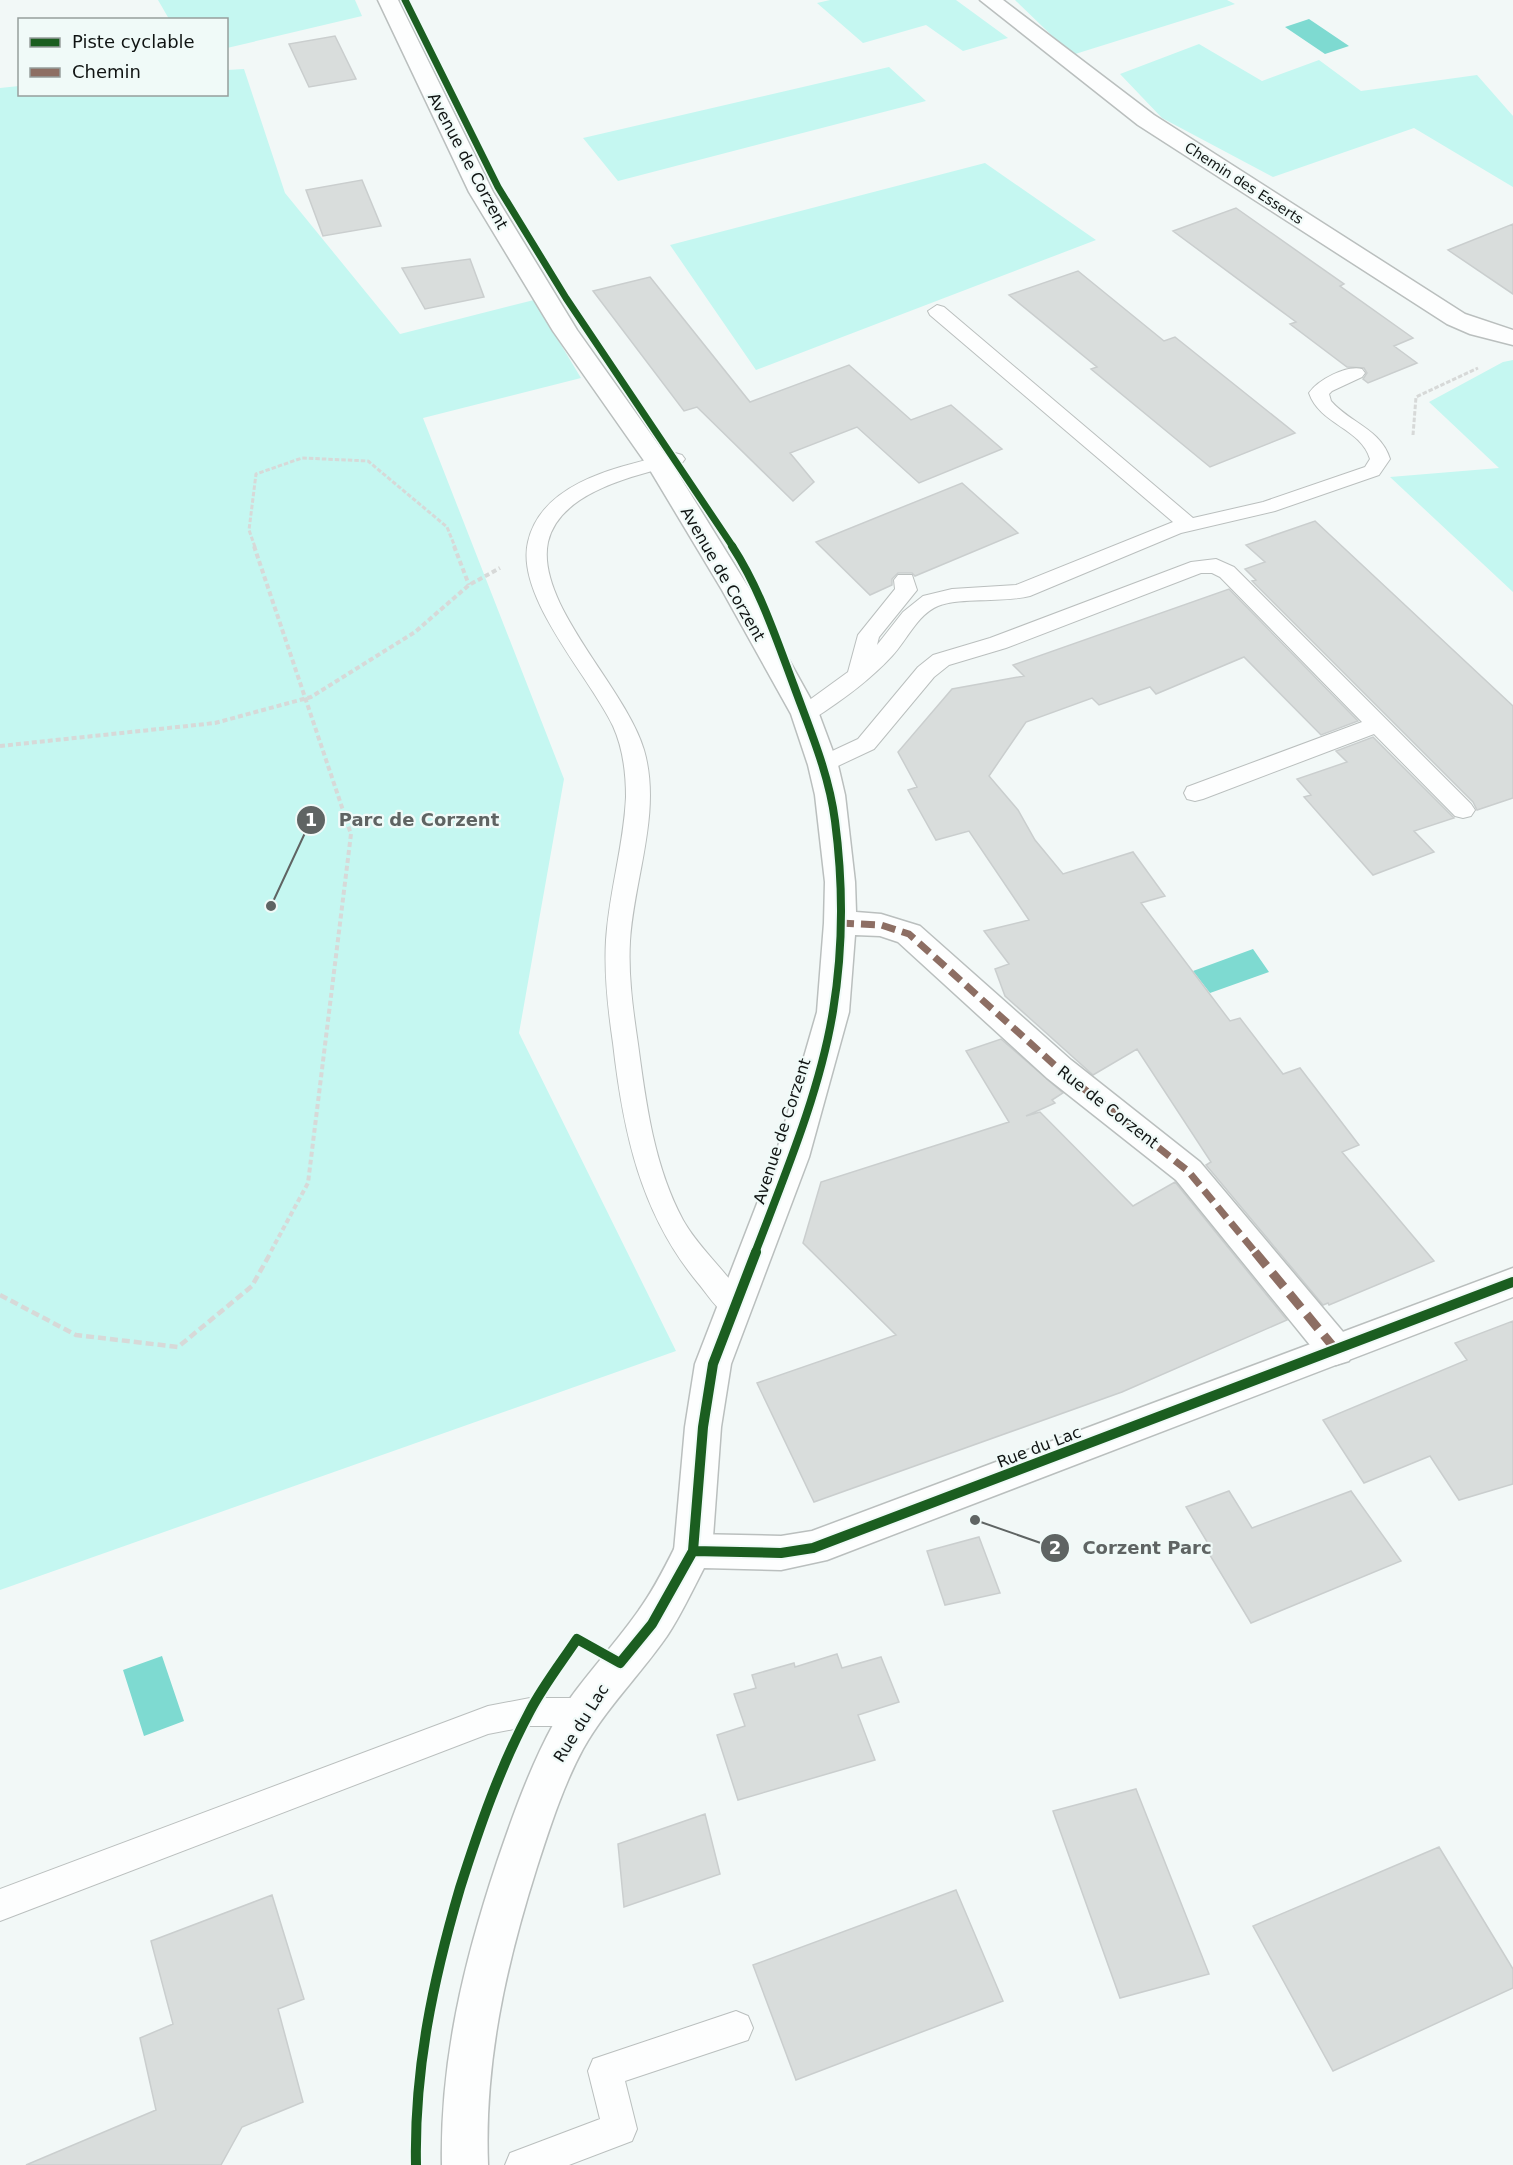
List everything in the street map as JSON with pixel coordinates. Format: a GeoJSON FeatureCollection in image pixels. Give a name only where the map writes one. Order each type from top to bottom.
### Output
{"type":"FeatureCollection","features":[{"type":"Feature","properties":{"kind":"street","name":"Avenue de Corzent"},"geometry":{"type":"LineString","coordinates":[[388,0],[481,192],[565,331],[667,461],[735,590],[805,714],[823,765],[835,820],[840,923],[832,1012],[817,1074],[788,1166],[713,1364],[706,1397],[693,1551]]}},
{"type":"Feature","properties":{"kind":"street","name":"Chemin des Esserts"},"geometry":{"type":"LineString","coordinates":[[990,0],[1146,120],[1456,320],[1513,338]]}},
{"type":"Feature","properties":{"kind":"street","name":"Rue de Corzent"},"geometry":{"type":"LineString","coordinates":[[840,923],[889,926],[909,934],[1059,1069],[1188,1171],[1336,1350]]}},
{"type":"Feature","properties":{"kind":"street","name":"Rue du Lac"},"geometry":{"type":"LineString","coordinates":[[465,2165],[464,2106],[467,2066],[496,1931],[525,1840],[550,1776],[585,1712],[652,1623],[693,1551],[781,1553],[813,1548],[1513,1282]]}},
{"type":"Feature","properties":{"kind":"lane"},"geometry":{"type":"LineString","coordinates":[[937,311],[1188,524]]}},
{"type":"Feature","properties":{"kind":"lane"},"geometry":{"type":"LineString","coordinates":[[805,714],[834,696],[858,675],[889,646],[915,613],[927,603],[950,597],[995,597],[1022,591],[1188,524],[1268,507],[1366,473],[1378,464],[1379,454],[1374,445],[1325,406],[1319,397],[1319,393],[1325,387],[1355,373]]}},
{"type":"Feature","properties":{"kind":"lane"},"geometry":{"type":"LineString","coordinates":[[667,461],[611,477],[570,497],[546,523],[536,553],[538,577],[548,600],[613,705],[633,749],[638,805],[622,901],[617,957],[621,1012],[640,1140],[661,1204],[689,1252],[734,1307]]}},
{"type":"Feature","properties":{"kind":"lane"},"geometry":{"type":"LineString","coordinates":[[823,765],[866,744],[926,672],[940,660],[998,643],[1204,566],[1216,566],[1227,572],[1463,810]]}},
{"type":"Feature","properties":{"kind":"lane"},"geometry":{"type":"LineString","coordinates":[[858,675],[865,642],[876,624],[906,591],[905,580]]}},
{"type":"Feature","properties":{"kind":"lane"},"geometry":{"type":"LineString","coordinates":[[1196,793],[1378,724]]}},
{"type":"Feature","properties":{"kind":"lane"},"geometry":{"type":"LineString","coordinates":[[0,1905],[488,1720],[530,1712],[585,1712]]}},
{"type":"Feature","properties":{"kind":"lane"},"geometry":{"type":"LineString","coordinates":[[522,2165],[620,2129],[605,2071],[736,2028]]}},
{"type":"Feature","properties":{"kind":"path"},"geometry":{"type":"LineString","coordinates":[[1378,464],[1412,450],[1416,398],[1482,366]]}},
{"type":"Feature","properties":{"kind":"path"},"geometry":{"type":"LineString","coordinates":[[0,1295],[76,1335],[178,1347],[252,1286],[308,1184],[351,834],[249,530],[256,474],[302,458],[368,461],[447,527],[469,585]]}},
{"type":"Feature","properties":{"kind":"path"},"geometry":{"type":"LineString","coordinates":[[0,746],[215,723],[306,699],[415,632],[469,585],[501,567],[536,553]]}},
{"type":"Feature","properties":{"kind":"shaded area"},"geometry":{"type":"Polygon","coordinates":[[[158,0],[355,0],[362,16],[228,48],[228,18],[168,18],[158,0]]]}},
{"type":"Feature","properties":{"kind":"shaded area"},"geometry":{"type":"Polygon","coordinates":[[[830,0],[956,0],[1008,38],[963,51],[926,25],[863,43],[817,3],[830,0]]]}},
{"type":"Feature","properties":{"kind":"shaded area"},"geometry":{"type":"Polygon","coordinates":[[[1015,0],[1227,0],[1235,4],[1072,55],[1015,0]]]}},
{"type":"Feature","properties":{"kind":"shaded area"},"geometry":{"type":"Polygon","coordinates":[[[1199,44],[1262,81],[1319,60],[1361,91],[1477,75],[1513,116],[1513,187],[1414,128],[1273,177],[1162,118],[1120,74],[1199,44]]]}},
{"type":"Feature","properties":{"kind":"shaded area"},"geometry":{"type":"Polygon","coordinates":[[[889,67],[926,101],[618,181],[583,138],[889,67]]]}},
{"type":"Feature","properties":{"kind":"shaded area"},"geometry":{"type":"Polygon","coordinates":[[[244,69],[285,193],[400,334],[534,300],[581,378],[423,418],[564,779],[519,1033],[676,1351],[0,1590],[0,88],[18,86],[18,96],[228,96],[228,70],[244,69]]]}},
{"type":"Feature","properties":{"kind":"shaded area"},"geometry":{"type":"Polygon","coordinates":[[[985,163],[1096,240],[756,370],[670,245],[985,163]]]}},
{"type":"Feature","properties":{"kind":"shaded area"},"geometry":{"type":"Polygon","coordinates":[[[1513,360],[1513,592],[1390,477],[1499,468],[1429,402],[1503,362],[1513,360]]]}},
{"type":"Feature","properties":{"kind":"water"},"geometry":{"type":"Polygon","coordinates":[[[1309,19],[1349,46],[1325,54],[1285,27],[1309,19]]]}},
{"type":"Feature","properties":{"kind":"water"},"geometry":{"type":"Polygon","coordinates":[[[1253,949],[1269,972],[1210,993],[1193,971],[1253,949]]]}},
{"type":"Feature","properties":{"kind":"water"},"geometry":{"type":"Polygon","coordinates":[[[162,1656],[184,1721],[144,1736],[123,1670],[162,1656]]]}},
{"type":"Feature","properties":{"kind":"building"},"geometry":{"type":"Polygon","coordinates":[[[335,36],[356,79],[309,87],[289,44],[335,36]]]}},
{"type":"Feature","properties":{"kind":"building"},"geometry":{"type":"Polygon","coordinates":[[[362,180],[381,226],[323,236],[306,190],[362,180]]]}},
{"type":"Feature","properties":{"kind":"building"},"geometry":{"type":"Polygon","coordinates":[[[1236,208],[1344,284],[1340,286],[1413,338],[1394,346],[1417,363],[1368,383],[1363,379],[1367,373],[1364,368],[1347,367],[1290,324],[1296,322],[1173,231],[1236,208]]]}},
{"type":"Feature","properties":{"kind":"building"},"geometry":{"type":"Polygon","coordinates":[[[1513,224],[1513,294],[1448,250],[1513,224]]]}},
{"type":"Feature","properties":{"kind":"building"},"geometry":{"type":"Polygon","coordinates":[[[470,259],[484,297],[425,309],[402,268],[470,259]]]}},
{"type":"Feature","properties":{"kind":"building"},"geometry":{"type":"Polygon","coordinates":[[[1078,271],[1164,341],[1175,337],[1295,433],[1210,467],[1091,369],[1097,367],[1009,295],[1078,271]]]}},
{"type":"Feature","properties":{"kind":"building"},"geometry":{"type":"Polygon","coordinates":[[[650,277],[750,402],[849,365],[911,420],[951,405],[1002,449],[919,483],[857,427],[790,453],[814,482],[793,501],[697,407],[684,411],[593,291],[650,277]]]}},
{"type":"Feature","properties":{"kind":"building"},"geometry":{"type":"Polygon","coordinates":[[[962,483],[1018,533],[915,576],[912,573],[898,573],[892,579],[892,585],[870,595],[816,542],[962,483]]]}},
{"type":"Feature","properties":{"kind":"building"},"geometry":{"type":"Polygon","coordinates":[[[1315,521],[1513,706],[1513,798],[1477,810],[1473,802],[1252,581],[1256,580],[1245,569],[1265,562],[1246,545],[1315,521]]]}},
{"type":"Feature","properties":{"kind":"building"},"geometry":{"type":"Polygon","coordinates":[[[1229,589],[1358,721],[1321,735],[1244,657],[1156,694],[1150,687],[1099,705],[1092,698],[1026,722],[989,776],[1018,810],[1035,840],[1063,874],[1133,852],[1165,896],[1141,903],[1230,1021],[1240,1018],[1283,1074],[1300,1068],[1359,1145],[1342,1152],[1434,1261],[1329,1305],[1328,1303],[1323,1305],[1206,1165],[1211,1162],[1137,1049],[1093,1075],[1005,996],[995,969],[1009,964],[984,931],[1029,920],[969,831],[936,840],[908,790],[917,787],[898,752],[952,689],[1024,676],[1013,665],[1229,589]]]}},
{"type":"Feature","properties":{"kind":"building"},"geometry":{"type":"Polygon","coordinates":[[[1373,737],[1454,818],[1414,831],[1434,852],[1373,875],[1304,797],[1311,795],[1297,779],[1347,762],[1336,751],[1373,737]]]}},
{"type":"Feature","properties":{"kind":"building"},"geometry":{"type":"Polygon","coordinates":[[[1001,1039],[1063,1093],[1052,1100],[1055,1103],[1026,1116],[1040,1112],[1133,1206],[1175,1182],[1287,1320],[1122,1392],[814,1502],[757,1383],[896,1335],[803,1243],[821,1182],[1009,1122],[966,1051],[1001,1039]]]}},
{"type":"Feature","properties":{"kind":"building"},"geometry":{"type":"Polygon","coordinates":[[[1513,1321],[1513,1484],[1459,1500],[1430,1456],[1364,1483],[1323,1420],[1467,1360],[1455,1343],[1513,1321]]]}},
{"type":"Feature","properties":{"kind":"building"},"geometry":{"type":"Polygon","coordinates":[[[1229,1491],[1252,1528],[1351,1491],[1401,1561],[1251,1623],[1205,1547],[1209,1545],[1186,1507],[1229,1491]]]}},
{"type":"Feature","properties":{"kind":"building"},"geometry":{"type":"Polygon","coordinates":[[[979,1537],[1000,1593],[945,1605],[927,1551],[979,1537]]]}},
{"type":"Feature","properties":{"kind":"building"},"geometry":{"type":"Polygon","coordinates":[[[837,1654],[842,1668],[881,1657],[899,1702],[858,1715],[875,1760],[738,1800],[717,1735],[745,1726],[734,1694],[756,1688],[752,1675],[794,1663],[795,1667],[837,1654]]]}},
{"type":"Feature","properties":{"kind":"building"},"geometry":{"type":"Polygon","coordinates":[[[1136,1789],[1209,1974],[1120,1998],[1053,1811],[1136,1789]]]}},
{"type":"Feature","properties":{"kind":"building"},"geometry":{"type":"Polygon","coordinates":[[[705,1814],[720,1874],[624,1907],[618,1844],[705,1814]]]}},
{"type":"Feature","properties":{"kind":"building"},"geometry":{"type":"Polygon","coordinates":[[[1439,1847],[1513,1969],[1513,1988],[1333,2071],[1253,1926],[1439,1847]]]}},
{"type":"Feature","properties":{"kind":"building"},"geometry":{"type":"Polygon","coordinates":[[[956,1890],[1003,2001],[796,2080],[753,1965],[956,1890]]]}},
{"type":"Feature","properties":{"kind":"building"},"geometry":{"type":"Polygon","coordinates":[[[272,1895],[304,1999],[278,2009],[303,2102],[242,2127],[221,2165],[26,2165],[156,2110],[140,2038],[173,2024],[151,1941],[272,1895]]]}},
{"type":"Feature","properties":{"kind":"marked path"},"geometry":{"type":"LineString","coordinates":[[840,923],[881,925],[909,934],[1059,1069],[1188,1171],[1336,1350]]}},
{"type":"Feature","properties":{"kind":"cycle path"},"geometry":{"type":"LineString","coordinates":[[405,0],[498,187],[566,298],[734,549],[764,604],[823,765],[835,820],[840,882],[838,963],[833,1012],[792,1157],[713,1364],[703,1427],[693,1551],[652,1624],[620,1663],[577,1639],[535,1702],[509,1755],[481,1823],[449,1926],[432,1993],[420,2061],[415,2130],[416,2165]]}},
{"type":"Feature","properties":{"kind":"cycle path"},"geometry":{"type":"LineString","coordinates":[[693,1551],[781,1553],[813,1548],[1513,1282]]}},
{"type":"Feature","properties":{"kind":"place","name":"Parc de Corzent"},"geometry":{"type":"Point","coordinates":[271,906]}},
{"type":"Feature","properties":{"kind":"place","name":"Corzent Parc"},"geometry":{"type":"Point","coordinates":[975,1520]}}]}
